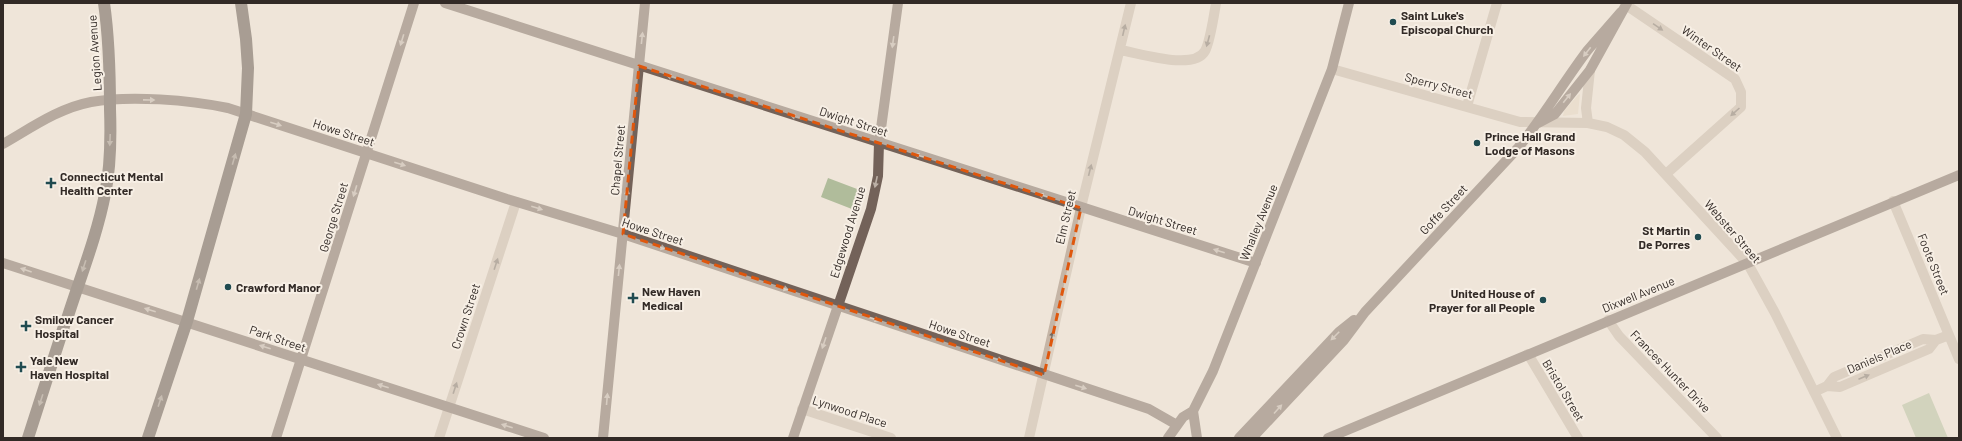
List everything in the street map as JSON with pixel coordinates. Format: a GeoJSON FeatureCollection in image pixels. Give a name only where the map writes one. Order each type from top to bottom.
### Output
{"type":"FeatureCollection","features":[{"type":"Feature","properties":{"kind":"highway","name":"Legion Avenue"},"geometry":{"type":"LineString","coordinates":[[28,438],[99,220],[105,194],[110,151],[110,47],[104,3]]}},
{"type":"Feature","properties":{"kind":"highway"},"geometry":{"type":"LineString","coordinates":[[148,438],[187,321],[246,114],[248,68],[241,3]]}},
{"type":"Feature","properties":{"kind":"main road","name":"George Street"},"geometry":{"type":"LineString","coordinates":[[276,438],[414,3]]}},
{"type":"Feature","properties":{"kind":"main road","name":"Dwight Street"},"geometry":{"type":"LineString","coordinates":[[445,3],[1256,263]]}},
{"type":"Feature","properties":{"kind":"main road","name":"Chapel Street"},"geometry":{"type":"LineString","coordinates":[[603,438],[645,3]]}},
{"type":"Feature","properties":{"kind":"main road","name":"Edgewood Avenue"},"geometry":{"type":"LineString","coordinates":[[793,438],[871,209],[878,176],[879,143],[898,3]]}},
{"type":"Feature","properties":{"kind":"main road","name":"Whalley Avenue"},"geometry":{"type":"LineString","coordinates":[[1168,438],[1183,417],[1193,411],[1213,371],[1332,69],[1349,3]]}},
{"type":"Feature","properties":{"kind":"main road","name":"Goffe Street"},"geometry":{"type":"LineString","coordinates":[[1538,123],[1555,114],[1590,70],[1625,7]]}},
{"type":"Feature","properties":{"kind":"main road","name":"Goffe Street"},"geometry":{"type":"LineString","coordinates":[[1252,438],[1344,340],[1365,312],[1518,148],[1538,123],[1548,106],[1588,51],[1625,7]]}},
{"type":"Feature","properties":{"kind":"main road","name":"Howe Street"},"geometry":{"type":"LineString","coordinates":[[3,144],[45,119],[91,102],[151,100],[207,104],[246,114],[516,202],[623,234],[1149,409],[1178,425]]}},
{"type":"Feature","properties":{"kind":"main road","name":"Dixwell Avenue"},"geometry":{"type":"LineString","coordinates":[[1331,438],[1608,320],[1748,264],[1894,201],[1959,175]]}},
{"type":"Feature","properties":{"kind":"main road","name":"Park Street"},"geometry":{"type":"LineString","coordinates":[[3,263],[76,288],[187,321],[302,360],[544,438]]}},
{"type":"Feature","properties":{"kind":"main road","name":"Goffe Street"},"geometry":{"type":"LineString","coordinates":[[1239,438],[1338,332],[1365,312]]}},
{"type":"Feature","properties":{"kind":"main road"},"geometry":{"type":"LineString","coordinates":[[1193,411],[1197,438]]}},
{"type":"Feature","properties":{"kind":"street","name":"Elm Street"},"geometry":{"type":"LineString","coordinates":[[1028,438],[1044,375],[1081,208],[1131,3]]}},
{"type":"Feature","properties":{"kind":"street"},"geometry":{"type":"LineString","coordinates":[[1120,50],[1184,62],[1196,59],[1205,52],[1216,3]]}},
{"type":"Feature","properties":{"kind":"street"},"geometry":{"type":"LineString","coordinates":[[1467,106],[1496,3]]}},
{"type":"Feature","properties":{"kind":"street","name":"Winter Street"},"geometry":{"type":"LineString","coordinates":[[1625,7],[1735,79],[1741,92],[1740,107],[1666,174]]}},
{"type":"Feature","properties":{"kind":"street","name":"Sperry Street"},"geometry":{"type":"LineString","coordinates":[[1332,69],[1520,122],[1538,123]]}},
{"type":"Feature","properties":{"kind":"street"},"geometry":{"type":"LineString","coordinates":[[1588,123],[1586,108],[1590,70]]}},
{"type":"Feature","properties":{"kind":"street","name":"Webster Street"},"geometry":{"type":"LineString","coordinates":[[1538,123],[1588,123],[1607,127],[1624,135],[1645,152],[1666,174],[1748,264],[1837,438]]}},
{"type":"Feature","properties":{"kind":"street","name":"Foote Street"},"geometry":{"type":"LineString","coordinates":[[1894,201],[1959,359]]}},
{"type":"Feature","properties":{"kind":"street","name":"Crown Street"},"geometry":{"type":"LineString","coordinates":[[439,438],[516,202]]}},
{"type":"Feature","properties":{"kind":"street","name":"Frances Hunter Drive"},"geometry":{"type":"LineString","coordinates":[[1608,320],[1620,336],[1717,438]]}},
{"type":"Feature","properties":{"kind":"street","name":"Daniels Place"},"geometry":{"type":"LineString","coordinates":[[1814,392],[1827,386],[1834,376],[1923,339],[1936,340],[1949,335]]}},
{"type":"Feature","properties":{"kind":"street","name":"Bristol Street"},"geometry":{"type":"LineString","coordinates":[[1528,354],[1578,438]]}},
{"type":"Feature","properties":{"kind":"street","name":"Lynwood Place"},"geometry":{"type":"LineString","coordinates":[[802,409],[891,438]]}},
{"type":"Feature","properties":{"kind":"highlighted area"},"geometry":{"type":"Polygon","coordinates":[[[639,66],[1081,208],[1044,375],[623,234],[639,66]]]}},
{"type":"Feature","properties":{"kind":"green space"},"geometry":{"type":"Polygon","coordinates":[[[828,178],[865,192],[857,211],[821,197],[828,178]]]}},
{"type":"Feature","properties":{"kind":"green space"},"geometry":{"type":"Polygon","coordinates":[[[1929,393],[1948,438],[1916,438],[1902,405],[1929,393]]]}},
{"type":"Feature","properties":{"kind":"shaded area"},"geometry":{"type":"Polygon","coordinates":[[[1580,94],[1578,114],[1563,116],[1564,111],[1580,94]]]}},
{"type":"Feature","properties":{"kind":"place","name":"Saint Luke's Episcopal Church"},"geometry":{"type":"Point","coordinates":[1393,22]}},
{"type":"Feature","properties":{"kind":"place","name":"Prince Hall Grand Lodge of Masons"},"geometry":{"type":"Point","coordinates":[1477,143]}},
{"type":"Feature","properties":{"kind":"place","name":"Connecticut Mental Health Center"},"geometry":{"type":"Point","coordinates":[51,183]}},
{"type":"Feature","properties":{"kind":"place","name":"St Martin De Porres"},"geometry":{"type":"Point","coordinates":[1698,237]}},
{"type":"Feature","properties":{"kind":"place","name":"Crawford Manor"},"geometry":{"type":"Point","coordinates":[228,287]}},
{"type":"Feature","properties":{"kind":"place","name":"New Haven Medical"},"geometry":{"type":"Point","coordinates":[633,298]}},
{"type":"Feature","properties":{"kind":"place","name":"United House of Prayer for all People"},"geometry":{"type":"Point","coordinates":[1543,300]}},
{"type":"Feature","properties":{"kind":"place","name":"Smilow Cancer Hospital"},"geometry":{"type":"Point","coordinates":[26,326]}},
{"type":"Feature","properties":{"kind":"place","name":"Yale New Haven Hospital"},"geometry":{"type":"Point","coordinates":[21,367]}}]}
